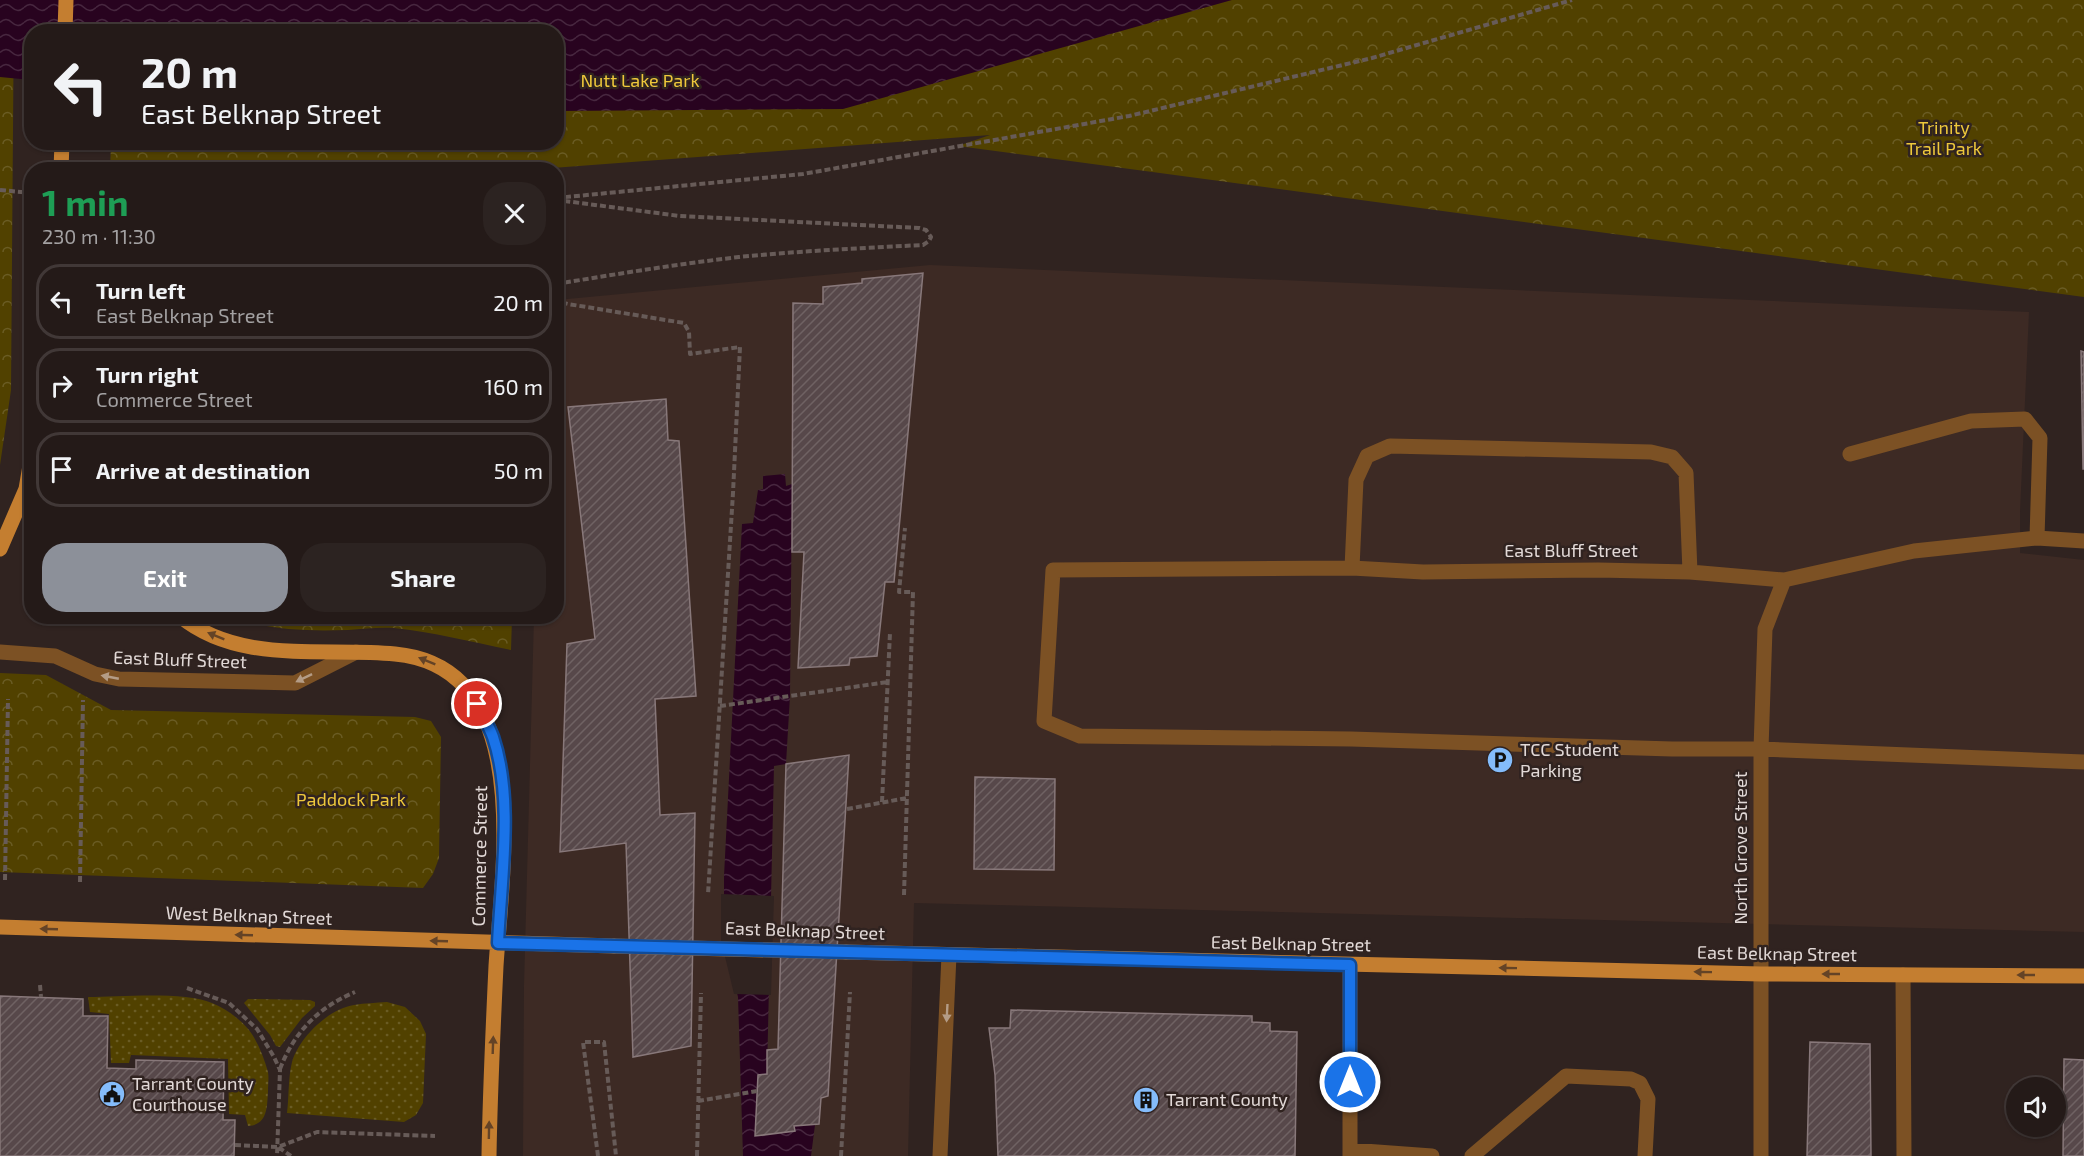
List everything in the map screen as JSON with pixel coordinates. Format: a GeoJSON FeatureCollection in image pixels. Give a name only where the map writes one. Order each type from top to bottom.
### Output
{"type":"FeatureCollection","features":[{"type":"Feature","properties":{"kind":"main road"},"geometry":{"type":"LineString","coordinates":[[65,24],[66,0]]}},
{"type":"Feature","properties":{"kind":"main road"},"geometry":{"type":"LineString","coordinates":[[0,549],[24,494]]}},
{"type":"Feature","properties":{"kind":"main road","name":"Commerce Street"},"geometry":{"type":"LineString","coordinates":[[193,624],[214,637],[254,648],[396,654],[421,658],[446,669],[463,684],[477,704],[493,737],[501,775],[504,818],[489,1156]]}},
{"type":"Feature","properties":{"kind":"main road","name":"West Belknap Street"},"geometry":{"type":"LineString","coordinates":[[0,927],[498,943]]}},
{"type":"Feature","properties":{"kind":"main road","name":"East Belknap Street"},"geometry":{"type":"LineString","coordinates":[[498,943],[1761,974],[2084,976]]}},
{"type":"Feature","properties":{"kind":"street"},"geometry":{"type":"LineString","coordinates":[[1851,454],[1971,421],[2025,419],[2040,438],[2037,538]]}},
{"type":"Feature","properties":{"kind":"street"},"geometry":{"type":"LineString","coordinates":[[1352,568],[1356,480],[1367,456],[1390,446],[1402,446],[1651,452],[1672,458],[1686,473],[1690,572]]}},
{"type":"Feature","properties":{"kind":"street","name":"East Bluff Street"},"geometry":{"type":"LineString","coordinates":[[1761,749],[1672,749],[1351,739],[1080,736],[1044,721],[1053,570],[1352,568],[1423,572],[1598,570],[1690,572],[1784,580],[1914,551],[2037,538],[2084,541]]}},
{"type":"Feature","properties":{"kind":"street","name":"North Grove Street"},"geometry":{"type":"LineString","coordinates":[[1761,1156],[1761,749],[1765,629],[1784,580]]}},
{"type":"Feature","properties":{"kind":"street","name":"East Bluff Street"},"geometry":{"type":"LineString","coordinates":[[0,652],[55,656],[95,674],[119,679],[295,683],[356,652]]}},
{"type":"Feature","properties":{"kind":"street"},"geometry":{"type":"LineString","coordinates":[[1761,749],[2084,762]]}},
{"type":"Feature","properties":{"kind":"street"},"geometry":{"type":"LineString","coordinates":[[940,1156],[949,955]]}},
{"type":"Feature","properties":{"kind":"street"},"geometry":{"type":"LineString","coordinates":[[1350,965],[1350,1153],[1432,1156]]}},
{"type":"Feature","properties":{"kind":"street"},"geometry":{"type":"LineString","coordinates":[[1903,975],[1904,1156]]}},
{"type":"Feature","properties":{"kind":"street"},"geometry":{"type":"LineString","coordinates":[[1472,1156],[1566,1076],[1631,1078],[1640,1083],[1648,1099],[1646,1156]]}},
{"type":"Feature","properties":{"kind":"path"},"geometry":{"type":"LineString","coordinates":[[564,198],[803,174],[1130,116],[1372,58],[1572,0]]}},
{"type":"Feature","properties":{"kind":"path"},"geometry":{"type":"LineString","coordinates":[[0,190],[24,192]]}},
{"type":"Feature","properties":{"kind":"path"},"geometry":{"type":"LineString","coordinates":[[564,200],[680,216],[919,228],[926,230],[931,237],[929,242],[923,245],[737,257],[564,283]]}},
{"type":"Feature","properties":{"kind":"path"},"geometry":{"type":"LineString","coordinates":[[564,303],[684,323],[689,332],[690,354],[740,347],[708,894]]}},
{"type":"Feature","properties":{"kind":"path"},"geometry":{"type":"LineString","coordinates":[[904,895],[913,592],[899,592],[905,528]]}},
{"type":"Feature","properties":{"kind":"path"},"geometry":{"type":"LineString","coordinates":[[882,802],[890,633]]}},
{"type":"Feature","properties":{"kind":"path"},"geometry":{"type":"LineString","coordinates":[[720,706],[888,682]]}},
{"type":"Feature","properties":{"kind":"path"},"geometry":{"type":"LineString","coordinates":[[5,880],[8,699]]}},
{"type":"Feature","properties":{"kind":"path"},"geometry":{"type":"LineString","coordinates":[[80,882],[83,700]]}},
{"type":"Feature","properties":{"kind":"path"},"geometry":{"type":"LineString","coordinates":[[847,809],[907,798]]}},
{"type":"Feature","properties":{"kind":"path"},"geometry":{"type":"LineString","coordinates":[[40,985],[41,997]]}},
{"type":"Feature","properties":{"kind":"path"},"geometry":{"type":"LineString","coordinates":[[187,988],[229,1003],[246,1017],[257,1029],[280,1070]]}},
{"type":"Feature","properties":{"kind":"path"},"geometry":{"type":"LineString","coordinates":[[277,1156],[280,1070],[293,1041],[309,1022],[326,1008],[355,992]]}},
{"type":"Feature","properties":{"kind":"path"},"geometry":{"type":"LineString","coordinates":[[841,1156],[850,992]]}},
{"type":"Feature","properties":{"kind":"path"},"geometry":{"type":"LineString","coordinates":[[697,1156],[701,993]]}},
{"type":"Feature","properties":{"kind":"path"},"geometry":{"type":"LineString","coordinates":[[598,1156],[583,1042],[604,1042],[616,1156]]}},
{"type":"Feature","properties":{"kind":"path"},"geometry":{"type":"LineString","coordinates":[[698,1101],[757,1091]]}},
{"type":"Feature","properties":{"kind":"path"},"geometry":{"type":"LineString","coordinates":[[235,1145],[278,1147],[317,1132],[435,1136]]}},
{"type":"Feature","properties":{"kind":"path"},"geometry":{"type":"LineString","coordinates":[[278,1147],[291,1156]]}},
{"type":"Feature","properties":{"kind":"shaded area"},"geometry":{"type":"Polygon","coordinates":[[[930,265],[2029,312],[2020,553],[2084,560],[2084,932],[914,903],[908,1156],[523,1156],[524,986],[534,624],[564,624],[564,299],[930,265]]]}},
{"type":"Feature","properties":{"kind":"green space"},"geometry":{"type":"Polygon","coordinates":[[[0,0],[14,0],[11,390],[0,465],[0,0]]]}},
{"type":"Feature","properties":{"kind":"green space","name":"Trinity Trail Park"},"geometry":{"type":"Polygon","coordinates":[[[116,0],[2084,0],[2084,297],[958,146],[990,135],[564,167],[564,162],[110,162],[111,150],[564,150],[564,24],[446,24],[116,0]]]}},
{"type":"Feature","properties":{"kind":"green space"},"geometry":{"type":"Polygon","coordinates":[[[257,624],[512,624],[511,650],[394,628],[305,630],[257,624]]]}},
{"type":"Feature","properties":{"kind":"green space","name":"Paddock Park"},"geometry":{"type":"Polygon","coordinates":[[[0,673],[46,675],[111,710],[415,717],[431,721],[441,737],[439,858],[433,874],[423,888],[0,872],[0,673]]]}},
{"type":"Feature","properties":{"kind":"green space"},"geometry":{"type":"Polygon","coordinates":[[[88,997],[185,997],[212,1003],[232,1014],[252,1035],[268,1072],[267,1103],[263,1118],[255,1125],[248,1126],[245,1115],[229,1114],[228,1059],[131,1055],[129,1063],[111,1063],[109,1014],[90,1012],[88,997]]]}},
{"type":"Feature","properties":{"kind":"green space"},"geometry":{"type":"Polygon","coordinates":[[[248,999],[310,1000],[315,1002],[315,1006],[302,1018],[280,1047],[276,1046],[244,1003],[248,999]]]}},
{"type":"Feature","properties":{"kind":"green space"},"geometry":{"type":"Polygon","coordinates":[[[387,1002],[405,1007],[420,1021],[426,1034],[423,1103],[416,1115],[404,1122],[287,1113],[292,1062],[308,1034],[334,1012],[358,1004],[387,1002]]]}},
{"type":"Feature","properties":{"kind":"water"},"geometry":{"type":"Polygon","coordinates":[[[0,0],[1232,0],[843,109],[564,111],[564,24],[24,24],[24,79],[0,77],[0,0]]]}},
{"type":"Feature","properties":{"kind":"water"},"geometry":{"type":"Polygon","coordinates":[[[785,474],[786,486],[792,484],[790,696],[786,764],[774,766],[767,1074],[758,1075],[755,1136],[794,1131],[794,1126],[815,1125],[811,1156],[743,1156],[738,997],[724,939],[724,876],[742,524],[753,523],[758,490],[763,489],[763,476],[785,474]]]}},
{"type":"Feature","properties":{"kind":"pier"},"geometry":{"type":"Polygon","coordinates":[[[721,894],[774,896],[771,995],[734,994],[721,940],[721,894]]]}},
{"type":"Feature","properties":{"kind":"building"},"geometry":{"type":"Polygon","coordinates":[[[923,273],[894,582],[885,582],[877,656],[850,658],[849,665],[798,668],[804,552],[792,552],[793,303],[823,304],[823,287],[862,283],[862,279],[923,273]]]}},
{"type":"Feature","properties":{"kind":"building"},"geometry":{"type":"Polygon","coordinates":[[[2081,351],[2084,352],[2084,469],[2083,469],[2081,351]]]}},
{"type":"Feature","properties":{"kind":"building"},"geometry":{"type":"Polygon","coordinates":[[[666,399],[668,440],[679,441],[696,696],[655,699],[660,815],[695,813],[691,1046],[633,1057],[626,843],[560,852],[567,644],[595,639],[568,407],[666,399]]]}},
{"type":"Feature","properties":{"kind":"building"},"geometry":{"type":"Polygon","coordinates":[[[849,755],[828,1096],[821,1098],[819,1124],[794,1126],[795,1131],[755,1136],[758,1075],[767,1074],[767,1050],[778,1049],[786,764],[849,755]]]}},
{"type":"Feature","properties":{"kind":"building"},"geometry":{"type":"Polygon","coordinates":[[[975,777],[1055,779],[1054,870],[974,869],[975,777]]]}},
{"type":"Feature","properties":{"kind":"building","name":"Tarrant County Courthouse"},"geometry":{"type":"Polygon","coordinates":[[[0,996],[83,999],[83,1016],[108,1016],[107,1068],[136,1069],[136,1060],[224,1062],[223,1120],[235,1120],[234,1156],[0,1156],[0,996]]]}},
{"type":"Feature","properties":{"kind":"building","name":"Tarrant County"},"geometry":{"type":"Polygon","coordinates":[[[1011,1010],[1252,1016],[1252,1022],[1270,1023],[1270,1031],[1297,1032],[1295,1156],[998,1156],[995,1075],[989,1028],[1010,1028],[1011,1010]]]}},
{"type":"Feature","properties":{"kind":"building"},"geometry":{"type":"Polygon","coordinates":[[[1810,1042],[1870,1044],[1871,1156],[1807,1156],[1810,1042]]]}},
{"type":"Feature","properties":{"kind":"building"},"geometry":{"type":"Polygon","coordinates":[[[2064,1059],[2084,1060],[2084,1156],[2063,1156],[2063,1137],[2066,1137],[2066,1077],[2064,1077],[2064,1059]]]}},
{"type":"Feature","properties":{"kind":"place","name":"TCC Student Parking"},"geometry":{"type":"Point","coordinates":[1500,760]}},
{"type":"Feature","properties":{"kind":"place","name":"Tarrant County Courthouse"},"geometry":{"type":"Point","coordinates":[112,1094]}},
{"type":"Feature","properties":{"kind":"place","name":"Tarrant County"},"geometry":{"type":"Point","coordinates":[1146,1100]}},
{"type":"Feature","properties":{"kind":"route"},"geometry":{"type":"LineString","coordinates":[[477,704],[493,737],[501,775],[504,818],[498,943],[1350,965],[1350,1082]]}},
{"type":"Feature","properties":{"kind":"park label","name":"Nutt Lake Park"},"geometry":{"type":"Point","coordinates":[640,81]}}]}
